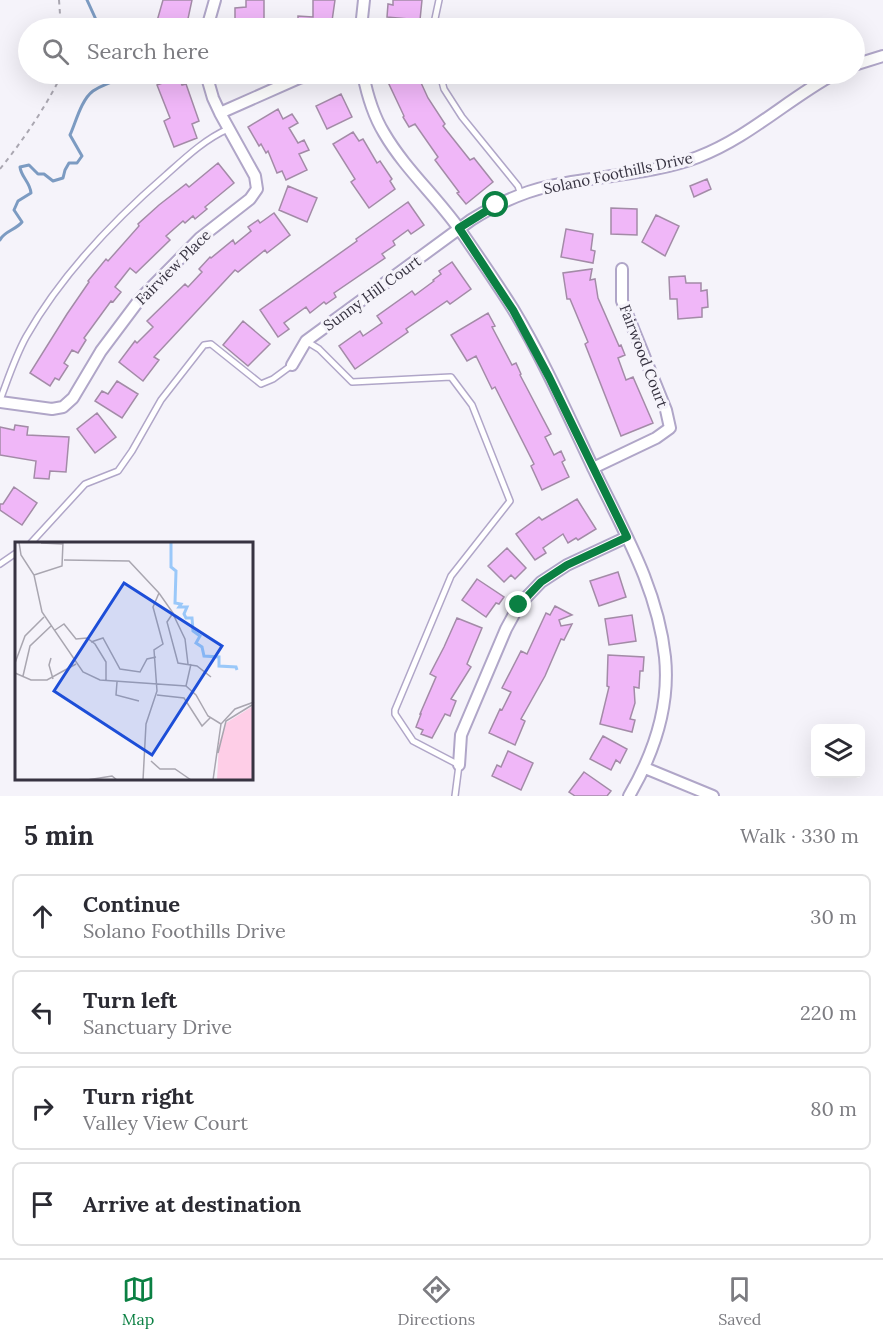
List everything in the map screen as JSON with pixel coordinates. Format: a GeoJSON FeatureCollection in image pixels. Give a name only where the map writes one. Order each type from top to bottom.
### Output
{"type":"FeatureCollection","features":[{"type":"Feature","properties":{"kind":"street"},"geometry":{"type":"LineString","coordinates":[[210,18],[215,0]]}},
{"type":"Feature","properties":{"kind":"street"},"geometry":{"type":"LineString","coordinates":[[363,18],[364,0]]}},
{"type":"Feature","properties":{"kind":"street"},"geometry":{"type":"LineString","coordinates":[[865,61],[883,56]]}},
{"type":"Feature","properties":{"kind":"street","name":"Fairview Place"},"geometry":{"type":"LineString","coordinates":[[0,401],[52,409],[63,407],[72,398],[101,351],[140,299],[200,238],[250,199],[257,189],[255,176],[220,113],[209,84]]}},
{"type":"Feature","properties":{"kind":"street"},"geometry":{"type":"LineString","coordinates":[[220,113],[285,84]]}},
{"type":"Feature","properties":{"kind":"street"},"geometry":{"type":"LineString","coordinates":[[365,84],[383,132],[400,158],[459,228],[513,310],[549,377],[645,574],[658,615],[665,660],[663,702],[656,739],[645,768],[629,796]]}},
{"type":"Feature","properties":{"kind":"street","name":"Solano Foothills Drive"},"geometry":{"type":"LineString","coordinates":[[459,228],[496,205],[548,186],[666,166],[696,158],[722,147],[815,84]]}},
{"type":"Feature","properties":{"kind":"street","name":"Sunny Hill Court"},"geometry":{"type":"LineString","coordinates":[[292,365],[306,341],[459,228]]}},
{"type":"Feature","properties":{"kind":"street","name":"Fairwood Court"},"geometry":{"type":"LineString","coordinates":[[593,468],[656,438],[670,428],[666,410],[622,301],[622,269]]}},
{"type":"Feature","properties":{"kind":"street"},"geometry":{"type":"LineString","coordinates":[[459,765],[461,735],[506,629],[519,605],[549,576],[627,537]]}},
{"type":"Feature","properties":{"kind":"street"},"geometry":{"type":"LineString","coordinates":[[645,768],[713,796]]}},
{"type":"Feature","properties":{"kind":"lane"},"geometry":{"type":"LineString","coordinates":[[435,18],[439,0]]}},
{"type":"Feature","properties":{"kind":"lane"},"geometry":{"type":"LineString","coordinates":[[443,84],[462,117],[518,186],[522,195]]}},
{"type":"Feature","properties":{"kind":"lane"},"geometry":{"type":"LineString","coordinates":[[0,401],[26,337],[47,305],[96,243],[171,171],[217,134],[229,129]]}},
{"type":"Feature","properties":{"kind":"lane"},"geometry":{"type":"LineString","coordinates":[[306,341],[319,349],[352,382],[451,377],[472,405],[510,501],[451,576],[395,710],[395,714],[413,741],[459,765],[455,796]]}},
{"type":"Feature","properties":{"kind":"lane"},"geometry":{"type":"LineString","coordinates":[[32,542],[85,484],[118,471],[132,452],[160,400],[204,345],[211,344],[261,384],[273,379],[292,365]]}},
{"type":"Feature","properties":{"kind":"lane"},"geometry":{"type":"LineString","coordinates":[[0,564],[15,554]]}},
{"type":"Feature","properties":{"kind":"path"},"geometry":{"type":"LineString","coordinates":[[59,0],[60,18]]}},
{"type":"Feature","properties":{"kind":"path"},"geometry":{"type":"LineString","coordinates":[[0,169],[28,133],[56,84]]}},
{"type":"Feature","properties":{"kind":"building"},"geometry":{"type":"Polygon","coordinates":[[[163,0],[192,0],[188,18],[158,18],[163,0]]]}},
{"type":"Feature","properties":{"kind":"building"},"geometry":{"type":"Polygon","coordinates":[[[246,0],[264,0],[264,18],[235,18],[235,8],[246,7],[246,0]]]}},
{"type":"Feature","properties":{"kind":"building"},"geometry":{"type":"Polygon","coordinates":[[[313,0],[335,0],[332,18],[298,18],[298,16],[313,17],[313,0]]]}},
{"type":"Feature","properties":{"kind":"building"},"geometry":{"type":"Polygon","coordinates":[[[393,0],[422,0],[420,18],[387,17],[388,4],[393,5],[393,0]]]}},
{"type":"Feature","properties":{"kind":"building"},"geometry":{"type":"Polygon","coordinates":[[[186,84],[199,121],[192,124],[197,138],[174,147],[164,121],[170,118],[157,85],[186,84]]]}},
{"type":"Feature","properties":{"kind":"building"},"geometry":{"type":"Polygon","coordinates":[[[389,84],[422,84],[445,124],[443,126],[470,160],[474,158],[493,182],[466,204],[435,160],[438,157],[415,124],[409,127],[389,84]]]}},
{"type":"Feature","properties":{"kind":"building"},"geometry":{"type":"Polygon","coordinates":[[[341,94],[352,117],[327,129],[316,106],[341,94]]]}},
{"type":"Feature","properties":{"kind":"building"},"geometry":{"type":"Polygon","coordinates":[[[278,109],[283,119],[292,114],[298,123],[289,128],[298,143],[304,140],[309,150],[299,154],[307,170],[286,180],[282,171],[277,173],[268,151],[266,153],[261,144],[259,146],[248,127],[278,109]]]}},
{"type":"Feature","properties":{"kind":"building"},"geometry":{"type":"Polygon","coordinates":[[[353,132],[359,141],[363,139],[377,163],[380,161],[392,179],[390,181],[395,189],[369,208],[351,182],[355,179],[333,144],[353,132]]]}},
{"type":"Feature","properties":{"kind":"building"},"geometry":{"type":"Polygon","coordinates":[[[218,163],[234,183],[205,207],[207,209],[195,219],[193,216],[185,223],[183,221],[166,236],[170,240],[136,273],[130,268],[115,287],[121,292],[113,302],[111,301],[84,338],[86,340],[78,353],[72,350],[64,363],[68,366],[59,380],[55,378],[50,386],[30,373],[88,281],[106,259],[108,261],[139,226],[138,224],[159,205],[186,184],[189,187],[218,163]]]}},
{"type":"Feature","properties":{"kind":"building"},"geometry":{"type":"Polygon","coordinates":[[[707,179],[711,189],[694,197],[690,186],[707,179]]]}},
{"type":"Feature","properties":{"kind":"building"},"geometry":{"type":"Polygon","coordinates":[[[288,186],[317,198],[307,222],[279,210],[288,186]]]}},
{"type":"Feature","properties":{"kind":"building"},"geometry":{"type":"Polygon","coordinates":[[[408,202],[424,225],[411,234],[408,230],[393,241],[395,245],[382,254],[385,258],[334,293],[336,297],[326,304],[324,302],[310,313],[306,307],[284,323],[289,329],[278,337],[260,310],[408,202]]]}},
{"type":"Feature","properties":{"kind":"building"},"geometry":{"type":"Polygon","coordinates":[[[611,208],[637,209],[637,235],[611,234],[611,208]]]}},
{"type":"Feature","properties":{"kind":"building"},"geometry":{"type":"Polygon","coordinates":[[[274,213],[290,235],[267,253],[265,250],[238,272],[235,270],[154,357],[159,360],[143,381],[119,362],[135,341],[137,343],[153,327],[147,321],[185,284],[188,287],[202,272],[199,269],[210,257],[233,240],[235,244],[251,231],[248,227],[258,220],[260,223],[274,213]]]}},
{"type":"Feature","properties":{"kind":"building"},"geometry":{"type":"Polygon","coordinates":[[[656,215],[679,226],[665,256],[642,242],[656,215]]]}},
{"type":"Feature","properties":{"kind":"building"},"geometry":{"type":"Polygon","coordinates":[[[566,229],[593,234],[591,250],[595,251],[593,263],[561,257],[566,229]]]}},
{"type":"Feature","properties":{"kind":"building"},"geometry":{"type":"Polygon","coordinates":[[[452,262],[471,289],[450,304],[447,301],[406,329],[408,332],[355,369],[339,346],[360,331],[363,336],[382,323],[377,316],[412,291],[415,295],[434,281],[441,274],[439,271],[452,262]]]}},
{"type":"Feature","properties":{"kind":"building"},"geometry":{"type":"Polygon","coordinates":[[[592,269],[590,280],[595,279],[598,298],[625,355],[618,358],[626,380],[633,377],[653,423],[621,436],[585,344],[588,342],[570,299],[567,299],[563,273],[592,269]]]}},
{"type":"Feature","properties":{"kind":"building"},"geometry":{"type":"Polygon","coordinates":[[[685,276],[686,283],[701,283],[701,291],[707,290],[708,307],[702,308],[702,317],[678,319],[677,299],[670,299],[669,277],[685,276]]]}},
{"type":"Feature","properties":{"kind":"building"},"geometry":{"type":"Polygon","coordinates":[[[488,313],[495,326],[492,327],[512,365],[516,363],[551,434],[545,437],[554,455],[561,451],[565,460],[562,462],[569,477],[542,490],[531,466],[534,464],[495,387],[492,389],[476,356],[467,361],[451,335],[488,313]]]}},
{"type":"Feature","properties":{"kind":"building"},"geometry":{"type":"Polygon","coordinates":[[[243,321],[270,344],[248,366],[223,345],[243,321]]]}},
{"type":"Feature","properties":{"kind":"building"},"geometry":{"type":"Polygon","coordinates":[[[117,381],[138,394],[122,418],[95,401],[102,391],[108,394],[117,381]]]}},
{"type":"Feature","properties":{"kind":"building"},"geometry":{"type":"Polygon","coordinates":[[[97,413],[116,437],[95,453],[77,429],[97,413]]]}},
{"type":"Feature","properties":{"kind":"building"},"geometry":{"type":"Polygon","coordinates":[[[15,425],[28,427],[27,435],[69,437],[66,472],[50,471],[49,479],[34,478],[36,461],[0,455],[0,427],[14,430],[15,425]]]}},
{"type":"Feature","properties":{"kind":"building"},"geometry":{"type":"Polygon","coordinates":[[[14,487],[37,503],[22,525],[0,510],[0,504],[3,504],[14,487]]]}},
{"type":"Feature","properties":{"kind":"building"},"geometry":{"type":"Polygon","coordinates":[[[577,499],[596,529],[568,543],[563,534],[543,548],[546,553],[535,560],[516,534],[539,517],[542,520],[577,499]]]}},
{"type":"Feature","properties":{"kind":"building"},"geometry":{"type":"Polygon","coordinates":[[[507,548],[526,568],[515,579],[511,575],[504,582],[488,566],[507,548]]]}},
{"type":"Feature","properties":{"kind":"building"},"geometry":{"type":"Polygon","coordinates":[[[618,572],[626,597],[599,606],[590,581],[618,572]]]}},
{"type":"Feature","properties":{"kind":"building"},"geometry":{"type":"Polygon","coordinates":[[[477,579],[504,597],[499,604],[496,603],[486,617],[462,600],[477,579]]]}},
{"type":"Feature","properties":{"kind":"building"},"geometry":{"type":"Polygon","coordinates":[[[555,606],[572,615],[559,620],[561,626],[572,624],[564,640],[561,639],[545,676],[521,719],[525,721],[515,745],[489,733],[511,692],[502,688],[521,651],[527,654],[546,613],[550,615],[555,606]]]}},
{"type":"Feature","properties":{"kind":"building"},"geometry":{"type":"Polygon","coordinates":[[[632,615],[636,641],[609,645],[605,619],[632,615]]]}},
{"type":"Feature","properties":{"kind":"building"},"geometry":{"type":"Polygon","coordinates":[[[457,618],[482,628],[467,664],[471,667],[451,699],[456,701],[450,716],[445,714],[432,738],[421,734],[423,730],[416,727],[436,677],[430,674],[457,618]]]}},
{"type":"Feature","properties":{"kind":"building"},"geometry":{"type":"Polygon","coordinates":[[[608,655],[644,657],[639,688],[634,687],[635,703],[630,719],[635,720],[632,732],[600,724],[609,687],[607,686],[608,655]]]}},
{"type":"Feature","properties":{"kind":"building"},"geometry":{"type":"Polygon","coordinates":[[[603,736],[627,749],[620,763],[616,760],[611,770],[590,759],[603,736]]]}},
{"type":"Feature","properties":{"kind":"building"},"geometry":{"type":"Polygon","coordinates":[[[508,751],[533,763],[521,790],[492,776],[497,765],[501,767],[508,751]]]}},
{"type":"Feature","properties":{"kind":"building"},"geometry":{"type":"Polygon","coordinates":[[[584,772],[611,791],[607,796],[575,796],[569,792],[584,772]]]}},
{"type":"Feature","properties":{"kind":"waterway"},"geometry":{"type":"LineString","coordinates":[[87,0],[95,18]]}},
{"type":"Feature","properties":{"kind":"waterway"},"geometry":{"type":"LineString","coordinates":[[0,240],[22,222],[14,210],[18,201],[31,193],[20,167],[29,165],[38,174],[44,174],[53,181],[63,178],[69,163],[77,163],[82,156],[70,135],[82,105],[93,91],[107,84]]}},
{"type":"Feature","properties":{"kind":"route"},"geometry":{"type":"LineString","coordinates":[[496,205],[459,228],[513,310],[549,377],[627,537],[567,565],[541,582],[519,605]]}}]}
